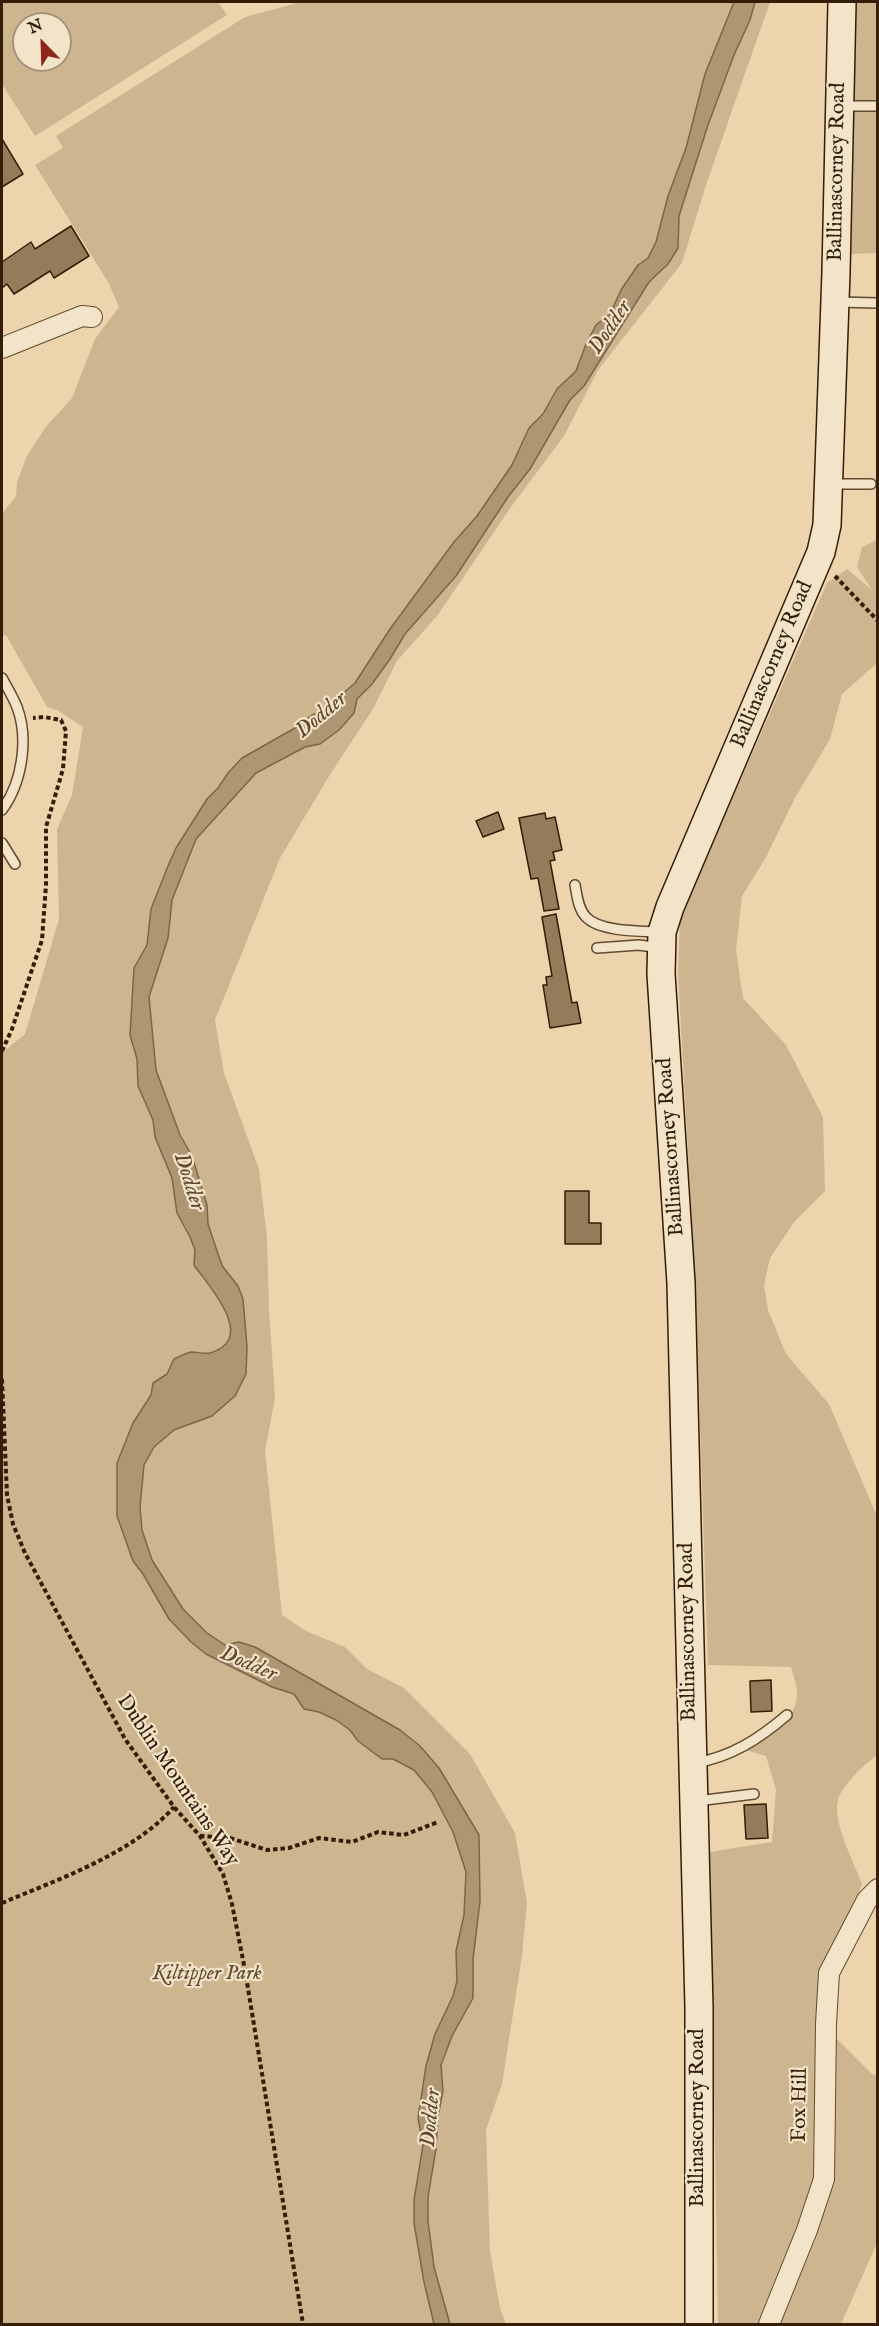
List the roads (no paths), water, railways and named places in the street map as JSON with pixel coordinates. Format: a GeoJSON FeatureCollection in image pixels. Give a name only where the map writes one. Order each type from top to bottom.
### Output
{"type":"FeatureCollection","features":[{"type":"Feature","properties":{"kind":"main road","name":"Ballinascorney Road"},"geometry":{"type":"LineString","coordinates":[[699,2325],[699,2008],[681,1283],[661,974],[662,940],[670,907],[815,565],[827,525],[830,484],[842,2]]}},
{"type":"Feature","properties":{"kind":"street"},"geometry":{"type":"LineString","coordinates":[[2,348],[82,316],[92,317]]}},
{"type":"Feature","properties":{"kind":"street","name":"Fox Hill"},"geometry":{"type":"LineString","coordinates":[[769,2325],[807,2230],[824,2179],[829,1973],[867,1900],[878,1889]]}},
{"type":"Feature","properties":{"kind":"lane"},"geometry":{"type":"LineString","coordinates":[[839,106],[878,106]]}},
{"type":"Feature","properties":{"kind":"lane"},"geometry":{"type":"LineString","coordinates":[[835,302],[878,303]]}},
{"type":"Feature","properties":{"kind":"lane"},"geometry":{"type":"LineString","coordinates":[[830,484],[871,484]]}},
{"type":"Feature","properties":{"kind":"lane"},"geometry":{"type":"LineString","coordinates":[[2,678],[17,707],[22,728],[22,758],[2,810]]}},
{"type":"Feature","properties":{"kind":"lane"},"geometry":{"type":"LineString","coordinates":[[2,843],[15,864]]}},
{"type":"Feature","properties":{"kind":"lane"},"geometry":{"type":"LineString","coordinates":[[575,885],[578,902],[585,916],[600,926],[662,940]]}},
{"type":"Feature","properties":{"kind":"lane"},"geometry":{"type":"LineString","coordinates":[[597,948],[639,945],[662,940]]}},
{"type":"Feature","properties":{"kind":"lane"},"geometry":{"type":"LineString","coordinates":[[692,1763],[716,1760],[728,1755],[766,1733],[787,1715]]}},
{"type":"Feature","properties":{"kind":"lane"},"geometry":{"type":"LineString","coordinates":[[693,1801],[754,1794]]}},
{"type":"Feature","properties":{"kind":"water","name":"Dodder"},"geometry":{"type":"Polygon","coordinates":[[[734,2],[755,2],[708,125],[679,216],[678,248],[668,264],[649,282],[584,386],[570,400],[530,469],[508,497],[456,576],[405,634],[372,684],[357,699],[354,713],[339,730],[320,744],[305,747],[256,773],[196,839],[172,900],[168,938],[149,997],[156,1070],[180,1135],[192,1156],[207,1205],[208,1224],[219,1257],[223,1267],[238,1286],[243,1299],[247,1347],[246,1374],[235,1396],[212,1416],[174,1430],[154,1447],[144,1465],[140,1507],[142,1530],[152,1560],[183,1609],[207,1633],[225,1645],[239,1642],[255,1647],[400,1730],[420,1746],[439,1768],[479,1835],[480,1901],[473,1959],[473,1998],[452,2036],[441,2065],[443,2091],[428,2197],[428,2221],[434,2267],[450,2324],[434,2324],[414,2223],[414,2200],[423,2145],[418,2118],[426,2066],[435,2034],[453,1996],[457,1981],[456,1951],[464,1915],[466,1872],[453,1832],[432,1792],[414,1770],[393,1759],[382,1759],[336,1720],[319,1712],[304,1709],[294,1694],[272,1687],[206,1654],[191,1642],[169,1619],[133,1561],[117,1516],[117,1463],[133,1423],[151,1395],[153,1383],[167,1374],[174,1359],[191,1352],[210,1353],[224,1346],[230,1336],[230,1324],[225,1311],[194,1265],[195,1250],[177,1213],[172,1178],[155,1137],[153,1120],[138,1086],[137,1059],[130,1035],[134,968],[147,945],[151,909],[168,866],[176,848],[207,799],[242,758],[295,728],[312,715],[323,711],[355,683],[390,629],[454,542],[477,516],[512,465],[529,428],[543,414],[557,389],[576,371],[596,325],[610,314],[621,290],[638,265],[648,258],[656,242],[668,196],[686,148],[705,74],[734,2]]]}},
{"type":"Feature","properties":{"kind":"park label","name":"Kiltipper Park"},"geometry":{"type":"Point","coordinates":[207,1975]}}]}
